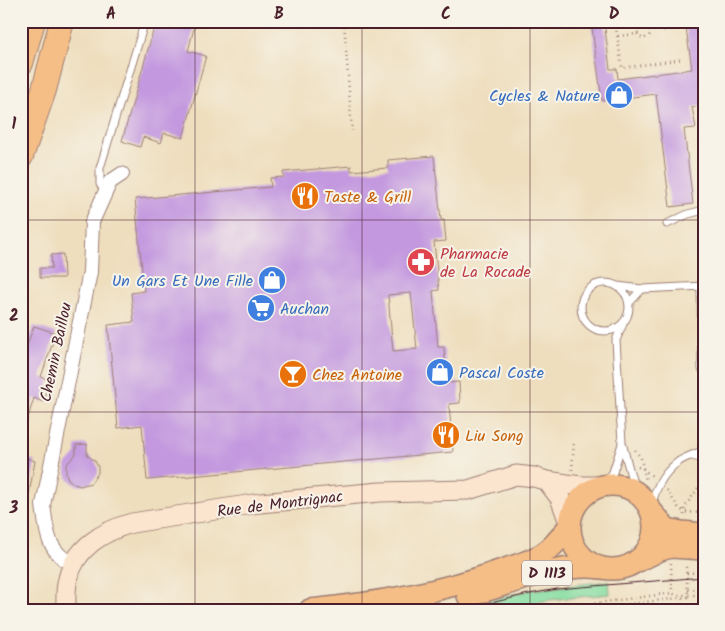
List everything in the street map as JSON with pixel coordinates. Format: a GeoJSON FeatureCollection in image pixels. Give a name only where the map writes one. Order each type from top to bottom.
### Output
{"type":"FeatureCollection","features":[{"type":"Feature","properties":{"kind":"highway"},"geometry":{"type":"LineString","coordinates":[[22,61],[33,21]]}},
{"type":"Feature","properties":{"kind":"highway"},"geometry":{"type":"LineString","coordinates":[[21,156],[44,90],[62,21]]}},
{"type":"Feature","properties":{"kind":"main road","name":"Rue de Montrignac"},"geometry":{"type":"LineString","coordinates":[[66,610],[68,579],[73,564],[97,538],[132,523],[260,503],[380,492],[468,490],[516,476],[534,476],[547,481],[580,486],[602,485]]}},
{"type":"Feature","properties":{"kind":"main road"},"geometry":{"type":"LineString","coordinates":[[547,481],[560,498],[570,525]]}},
{"type":"Feature","properties":{"kind":"main road"},"geometry":{"type":"LineString","coordinates":[[682,530],[671,547],[660,550],[631,564],[619,568],[606,569],[594,565],[576,549],[571,537],[570,525],[572,512],[578,501],[588,492],[602,485],[620,485],[639,493],[664,526],[672,530],[682,530],[704,534]]}},
{"type":"Feature","properties":{"kind":"main road"},"geometry":{"type":"LineString","coordinates":[[631,564],[641,557],[649,547],[653,536],[652,512]]}},
{"type":"Feature","properties":{"kind":"main road","name":"D 1113"},"geometry":{"type":"LineString","coordinates":[[310,610],[379,601],[450,586],[486,576],[543,554],[558,542],[570,525]]}},
{"type":"Feature","properties":{"kind":"main road"},"geometry":{"type":"LineString","coordinates":[[682,530],[704,549]]}},
{"type":"Feature","properties":{"kind":"main road","name":"D 1113"},"geometry":{"type":"LineString","coordinates":[[410,610],[454,600],[569,568],[591,566],[606,569]]}},
{"type":"Feature","properties":{"kind":"street","name":"Chemin Baillou"},"geometry":{"type":"LineString","coordinates":[[73,564],[65,560],[47,537],[43,505],[90,272],[92,222],[110,182],[122,174]]}},
{"type":"Feature","properties":{"kind":"lane"},"geometry":{"type":"LineString","coordinates":[[106,193],[100,184],[100,168],[145,21]]}},
{"type":"Feature","properties":{"kind":"lane"},"geometry":{"type":"LineString","coordinates":[[667,224],[688,214],[704,210]]}},
{"type":"Feature","properties":{"kind":"lane"},"geometry":{"type":"LineString","coordinates":[[616,340],[595,330],[583,319],[581,311],[582,298],[596,284],[610,283],[622,290],[629,303]]}},
{"type":"Feature","properties":{"kind":"lane"},"geometry":{"type":"LineString","coordinates":[[616,286],[642,289],[702,286],[702,370],[704,370]]}},
{"type":"Feature","properties":{"kind":"lane"},"geometry":{"type":"LineString","coordinates":[[639,493],[632,480],[622,443],[616,340],[627,317],[629,303],[642,289]]}},
{"type":"Feature","properties":{"kind":"lane"},"geometry":{"type":"LineString","coordinates":[[602,332],[617,328],[623,324]]}},
{"type":"Feature","properties":{"kind":"lane"},"geometry":{"type":"LineString","coordinates":[[602,485],[613,472],[622,443]]}},
{"type":"Feature","properties":{"kind":"lane"},"geometry":{"type":"LineString","coordinates":[[652,512],[653,495],[663,478],[678,462],[704,450]]}},
{"type":"Feature","properties":{"kind":"lane"},"geometry":{"type":"LineString","coordinates":[[692,456],[704,455]]}},
{"type":"Feature","properties":{"kind":"lane"},"geometry":{"type":"LineString","coordinates":[[692,456],[704,459]]}},
{"type":"Feature","properties":{"kind":"path"},"geometry":{"type":"LineString","coordinates":[[344,21],[352,131]]}},
{"type":"Feature","properties":{"kind":"path"},"geometry":{"type":"LineString","coordinates":[[632,21],[633,23],[629,24],[615,21],[622,68],[683,59]]}},
{"type":"Feature","properties":{"kind":"path"},"geometry":{"type":"LineString","coordinates":[[643,21],[644,27]]}},
{"type":"Feature","properties":{"kind":"path"},"geometry":{"type":"LineString","coordinates":[[638,34],[641,28],[644,27]]}},
{"type":"Feature","properties":{"kind":"path"},"geometry":{"type":"LineString","coordinates":[[644,27],[651,31],[680,29]]}},
{"type":"Feature","properties":{"kind":"path"},"geometry":{"type":"LineString","coordinates":[[638,34],[643,39],[649,36],[651,31]]}},
{"type":"Feature","properties":{"kind":"path"},"geometry":{"type":"LineString","coordinates":[[618,36],[638,34]]}},
{"type":"Feature","properties":{"kind":"path"},"geometry":{"type":"LineString","coordinates":[[578,610],[688,597],[686,563],[680,563],[685,507],[704,479]]}},
{"type":"Feature","properties":{"kind":"path"},"geometry":{"type":"LineString","coordinates":[[682,530],[704,513]]}},
{"type":"Feature","properties":{"kind":"path"},"geometry":{"type":"LineString","coordinates":[[687,573],[704,572]]}},
{"type":"Feature","properties":{"kind":"path"},"geometry":{"type":"LineString","coordinates":[[545,610],[672,593],[676,595],[704,589]]}},
{"type":"Feature","properties":{"kind":"path"},"geometry":{"type":"LineString","coordinates":[[688,592],[704,595]]}},
{"type":"Feature","properties":{"kind":"green space"},"geometry":{"type":"Polygon","coordinates":[[[609,581],[610,594],[548,600],[500,610],[450,610],[531,590],[609,581]]]}},
{"type":"Feature","properties":{"kind":"building"},"geometry":{"type":"Polygon","coordinates":[[[156,21],[196,21],[188,51],[206,56],[183,138],[164,133],[161,143],[143,137],[140,147],[122,141],[156,21]]]}},
{"type":"Feature","properties":{"kind":"building"},"geometry":{"type":"Polygon","coordinates":[[[591,21],[604,21],[610,69],[617,69],[618,79],[692,69],[685,21],[698,21],[704,69],[704,106],[692,107],[696,128],[684,129],[693,204],[670,207],[656,94],[602,101],[591,21]]]}},
{"type":"Feature","properties":{"kind":"building","name":"Auchan"},"geometry":{"type":"Polygon","coordinates":[[[434,156],[441,220],[444,220],[446,241],[434,242],[439,290],[433,291],[438,347],[444,347],[447,383],[459,382],[460,403],[449,404],[453,452],[147,480],[142,425],[118,428],[108,325],[134,322],[131,293],[144,291],[135,199],[271,187],[270,178],[284,177],[283,172],[351,166],[351,171],[388,168],[388,160],[434,156]],[[411,293],[388,295],[393,351],[417,349],[411,293]]]}},
{"type":"Feature","properties":{"kind":"building"},"geometry":{"type":"Polygon","coordinates":[[[63,254],[64,278],[40,278],[40,268],[52,268],[51,255],[63,254]]]}},
{"type":"Feature","properties":{"kind":"building"},"geometry":{"type":"Polygon","coordinates":[[[34,326],[56,333],[41,377],[50,380],[43,402],[34,398],[24,430],[21,430],[21,361],[34,326]]]}},
{"type":"Feature","properties":{"kind":"building"},"geometry":{"type":"Polygon","coordinates":[[[87,444],[87,455],[95,461],[98,473],[91,483],[80,486],[68,479],[66,465],[76,454],[76,445],[87,444]]]}},
{"type":"Feature","properties":{"kind":"building"},"geometry":{"type":"Polygon","coordinates":[[[21,456],[35,461],[27,505],[21,504],[21,456]]]}},
{"type":"Feature","properties":{"kind":"tram line"},"geometry":{"type":"LineString","coordinates":[[463,610],[557,589],[704,577]]}},
{"type":"Feature","properties":{"kind":"place","name":"Cycles & Nature"},"geometry":{"type":"Point","coordinates":[619,95]}},
{"type":"Feature","properties":{"kind":"place","name":"Taste & Grill"},"geometry":{"type":"Point","coordinates":[305,196]}},
{"type":"Feature","properties":{"kind":"place","name":"Pharmacie de La Rocade"},"geometry":{"type":"Point","coordinates":[421,262]}},
{"type":"Feature","properties":{"kind":"place","name":"Un Gars Et Une Fille"},"geometry":{"type":"Point","coordinates":[272,280]}},
{"type":"Feature","properties":{"kind":"place","name":"Auchan"},"geometry":{"type":"Point","coordinates":[261,308]}},
{"type":"Feature","properties":{"kind":"place","name":"Pascal Coste"},"geometry":{"type":"Point","coordinates":[440,372]}},
{"type":"Feature","properties":{"kind":"place","name":"Chez Antoine"},"geometry":{"type":"Point","coordinates":[293,374]}},
{"type":"Feature","properties":{"kind":"place","name":"Liu Song"},"geometry":{"type":"Point","coordinates":[446,435]}}]}
